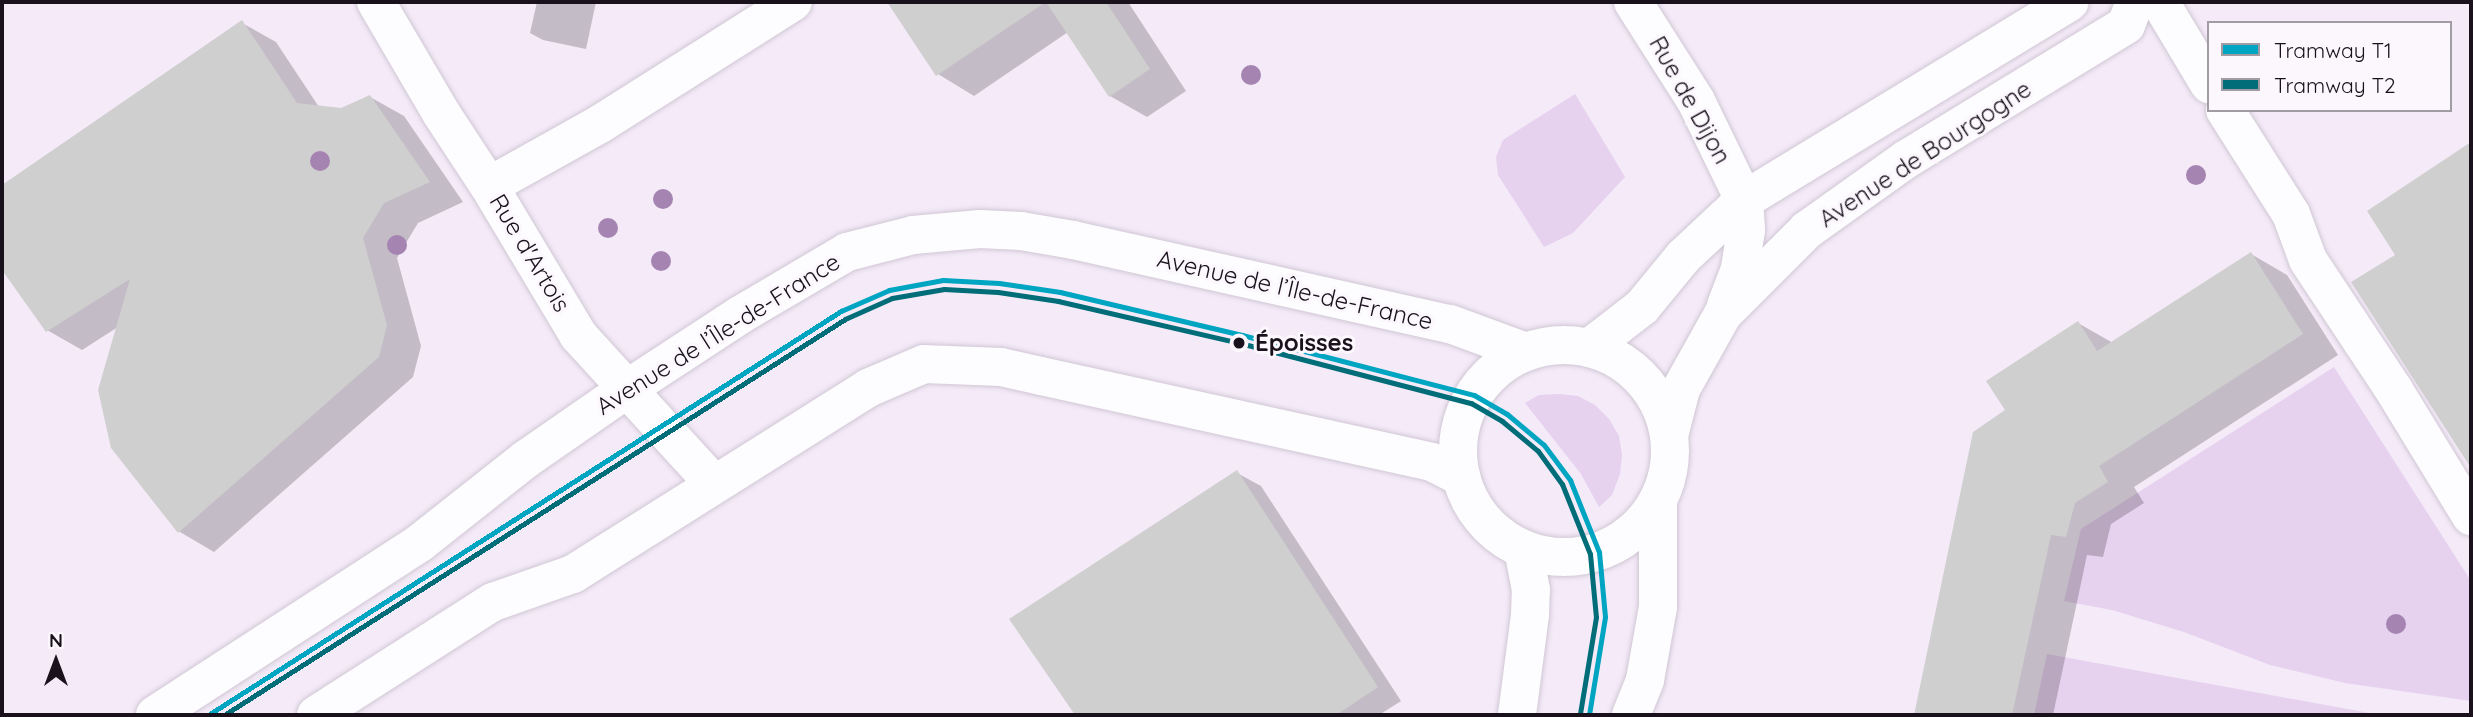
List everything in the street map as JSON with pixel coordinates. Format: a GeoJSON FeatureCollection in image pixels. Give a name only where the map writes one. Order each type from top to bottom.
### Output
{"type":"FeatureCollection","features":[{"type":"Feature","properties":{"kind":"street","name":"Rue d'Artois"},"geometry":{"type":"LineString","coordinates":[[376,2],[578,335],[713,483]]}},
{"type":"Feature","properties":{"kind":"street"},"geometry":{"type":"LineString","coordinates":[[489,186],[600,124],[793,2]]}},
{"type":"Feature","properties":{"kind":"street","name":"Rue de Dijon"},"geometry":{"type":"LineString","coordinates":[[1633,2],[1696,101],[1744,200]]}},
{"type":"Feature","properties":{"kind":"street"},"geometry":{"type":"LineString","coordinates":[[1588,348],[1642,307],[1683,257],[1744,200],[2070,2]]}},
{"type":"Feature","properties":{"kind":"street","name":"Avenue de Bourgogne"},"geometry":{"type":"LineString","coordinates":[[1670,432],[1681,389],[1723,314],[1807,230],[1905,160],[2126,25],[2135,2]]}},
{"type":"Feature","properties":{"kind":"street"},"geometry":{"type":"LineString","coordinates":[[2160,2],[2207,80]]}},
{"type":"Feature","properties":{"kind":"street"},"geometry":{"type":"LineString","coordinates":[[2226,112],[2291,214],[2308,260],[2394,390],[2471,516]]}},
{"type":"Feature","properties":{"kind":"street"},"geometry":{"type":"LineString","coordinates":[[1723,314],[1740,269],[1746,230],[1744,200]]}},
{"type":"Feature","properties":{"kind":"street","name":"Avenue de l’Île-de-France"},"geometry":{"type":"LineString","coordinates":[[155,715],[421,542],[526,459],[627,389],[740,315],[847,252],[914,235],[980,229],[1073,240],[1450,324],[1526,352]]}},
{"type":"Feature","properties":{"kind":"street"},"geometry":{"type":"LineString","coordinates":[[1566,345],[1588,348],[1616,358],[1635,372],[1651,389],[1663,410],[1670,432],[1671,464],[1658,500],[1643,522],[1622,542],[1599,552],[1571,558],[1542,556],[1523,549],[1490,528],[1472,504],[1461,477],[1458,446],[1463,418],[1474,395],[1507,362],[1526,352],[1566,345]]}},
{"type":"Feature","properties":{"kind":"street"},"geometry":{"type":"LineString","coordinates":[[316,715],[493,602],[573,574],[867,388],[924,364],[1001,367],[1432,462],[1461,477]]}},
{"type":"Feature","properties":{"kind":"street"},"geometry":{"type":"LineString","coordinates":[[1631,715],[1645,680],[1658,607],[1658,500]]}},
{"type":"Feature","properties":{"kind":"street"},"geometry":{"type":"LineString","coordinates":[[1517,715],[1531,590],[1523,549]]}},
{"type":"Feature","properties":{"kind":"shaded area"},"geometry":{"type":"Polygon","coordinates":[[[1575,94],[1625,177],[1573,233],[1544,247],[1498,175],[1496,157],[1503,140],[1575,94]]]}},
{"type":"Feature","properties":{"kind":"shaded area"},"geometry":{"type":"Polygon","coordinates":[[[2334,367],[2471,581],[2471,701],[2345,683],[2270,665],[2184,632],[2112,610],[2064,601],[2081,529],[2334,367]]]}},
{"type":"Feature","properties":{"kind":"shaded area"},"geometry":{"type":"Polygon","coordinates":[[[1539,395],[1578,396],[1595,405],[1609,419],[1619,436],[1622,455],[1620,474],[1612,495],[1599,507],[1581,474],[1525,403],[1539,395]]]}},
{"type":"Feature","properties":{"kind":"shaded area"},"geometry":{"type":"Polygon","coordinates":[[[2047,654],[2380,715],[2034,715],[2047,654]]]}},
{"type":"Feature","properties":{"kind":"building"},"geometry":{"type":"Polygon","coordinates":[[[887,2],[1046,2],[936,76],[887,2]]]}},
{"type":"Feature","properties":{"kind":"building"},"geometry":{"type":"Polygon","coordinates":[[[1046,2],[1106,2],[1150,69],[1109,97],[1046,2]]]}},
{"type":"Feature","properties":{"kind":"building"},"geometry":{"type":"Polygon","coordinates":[[[242,20],[297,103],[341,108],[370,95],[430,182],[384,203],[363,238],[387,325],[379,357],[178,533],[111,448],[98,390],[130,279],[46,332],[2,270],[2,185],[242,20]]]}},
{"type":"Feature","properties":{"kind":"building"},"geometry":{"type":"Polygon","coordinates":[[[2471,142],[2471,468],[2351,282],[2395,255],[2367,211],[2471,142]]]}},
{"type":"Feature","properties":{"kind":"building"},"geometry":{"type":"Polygon","coordinates":[[[2251,252],[2303,334],[2099,466],[2108,482],[2075,503],[2066,537],[2051,535],[2012,715],[1914,715],[1973,432],[2005,410],[1986,381],[2078,321],[2097,351],[2251,252]]]}},
{"type":"Feature","properties":{"kind":"building"},"geometry":{"type":"Polygon","coordinates":[[[1237,470],[1378,687],[1336,715],[1075,715],[1009,619],[1237,470]]]}},
{"type":"Feature","properties":{"kind":"tram line","name":"T1"},"geometry":{"type":"LineString","coordinates":[[208,715],[841,311],[889,290],[943,280],[999,283],[1060,292],[1242,335],[1474,395],[1507,414],[1544,445],[1570,480],[1599,552],[1605,617],[1589,715]]}},
{"type":"Feature","properties":{"kind":"tram line","name":"T2"},"geometry":{"type":"LineString","coordinates":[[224,715],[845,319],[892,298],[944,289],[998,292],[1058,301],[1240,343],[1471,403],[1502,421],[1538,451],[1562,484],[1590,554],[1596,617],[1580,714]]}},
{"type":"Feature","properties":{"kind":"place","name":"Époisses"},"geometry":{"type":"Point","coordinates":[1239,343]}}]}
